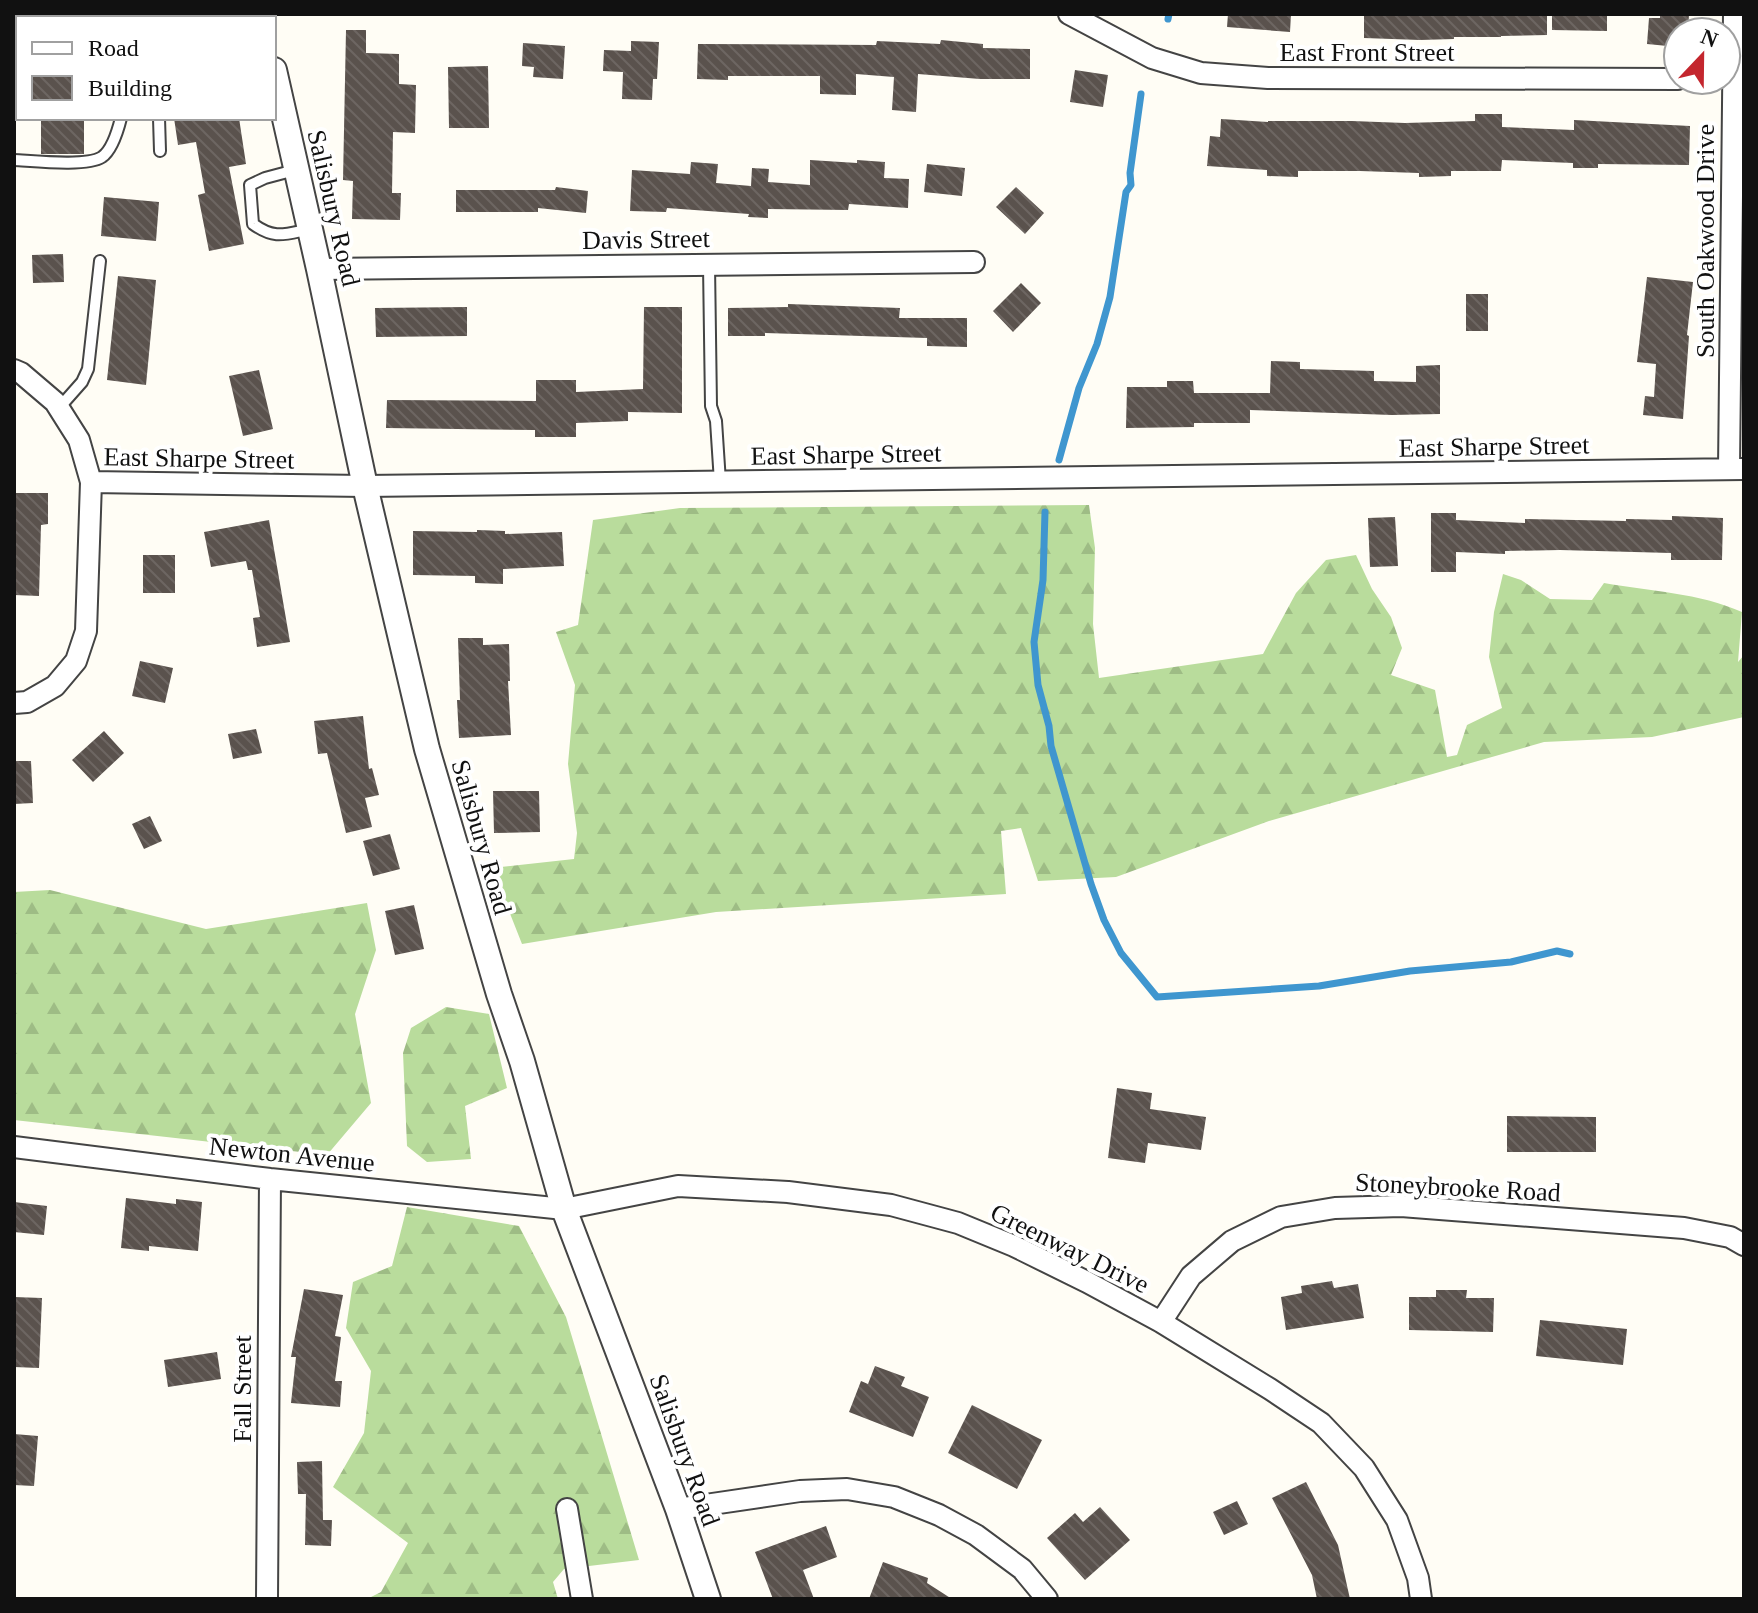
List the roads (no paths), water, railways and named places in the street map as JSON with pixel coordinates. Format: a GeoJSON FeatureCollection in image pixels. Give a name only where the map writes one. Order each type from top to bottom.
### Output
{"type":"FeatureCollection","features":[{"type":"Feature","properties":{"kind":"street","name":"East Front Street"},"geometry":{"type":"LineString","coordinates":[[1069,14],[1152,58],[1201,73],[1268,78],[1662,79]]}},
{"type":"Feature","properties":{"kind":"street","name":"Salisbury Road"},"geometry":{"type":"LineString","coordinates":[[276,79],[365,486],[427,749],[564,1209],[678,1509],[708,1599]]}},
{"type":"Feature","properties":{"kind":"street","name":"South Oakwood Drive"},"geometry":{"type":"LineString","coordinates":[[1734,96],[1736,469]]}},
{"type":"Feature","properties":{"kind":"street","name":"Davis Street"},"geometry":{"type":"LineString","coordinates":[[319,269],[974,262]]}},
{"type":"Feature","properties":{"kind":"street","name":"East Sharpe Street"},"geometry":{"type":"LineString","coordinates":[[14,370],[55,402],[79,440],[91,482],[365,486],[1736,469]]}},
{"type":"Feature","properties":{"kind":"street"},"geometry":{"type":"LineString","coordinates":[[14,703],[27,702],[55,686],[76,661],[86,631],[91,482]]}},
{"type":"Feature","properties":{"kind":"street","name":"Newton Avenue"},"geometry":{"type":"LineString","coordinates":[[14,1147],[270,1179],[564,1209]]}},
{"type":"Feature","properties":{"kind":"street","name":"Fall Street"},"geometry":{"type":"LineString","coordinates":[[267,1599],[270,1179]]}},
{"type":"Feature","properties":{"kind":"street","name":"Greenway Drive"},"geometry":{"type":"LineString","coordinates":[[564,1209],[678,1186],[788,1192],[891,1205],[958,1223],[1014,1246],[1161,1322],[1321,1423],[1364,1468],[1397,1520],[1418,1578],[1421,1599]]}},
{"type":"Feature","properties":{"kind":"street","name":"Stoneybrooke Road"},"geometry":{"type":"LineString","coordinates":[[1161,1322],[1191,1276],[1232,1241],[1281,1217],[1335,1208],[1401,1206],[1684,1228],[1730,1237],[1744,1245]]}},
{"type":"Feature","properties":{"kind":"street"},"geometry":{"type":"LineString","coordinates":[[678,1509],[800,1491],[847,1489],[894,1497],[939,1515],[976,1535],[1022,1569],[1047,1599]]}},
{"type":"Feature","properties":{"kind":"street"},"geometry":{"type":"LineString","coordinates":[[567,1509],[582,1599]]}},
{"type":"Feature","properties":{"kind":"lane"},"geometry":{"type":"LineString","coordinates":[[14,160],[91,162],[105,155],[120,120]]}},
{"type":"Feature","properties":{"kind":"lane"},"geometry":{"type":"LineString","coordinates":[[159,120],[160,151]]}},
{"type":"Feature","properties":{"kind":"lane"},"geometry":{"type":"LineString","coordinates":[[297,170],[250,185],[253,224],[267,234],[310,229]]}},
{"type":"Feature","properties":{"kind":"lane"},"geometry":{"type":"LineString","coordinates":[[59,408],[82,382],[88,369],[100,261]]}},
{"type":"Feature","properties":{"kind":"lane"},"geometry":{"type":"LineString","coordinates":[[709,265],[711,406],[716,421],[720,482]]}},
{"type":"Feature","properties":{"kind":"waterway"},"geometry":{"type":"LineString","coordinates":[[1168,19],[1169,14]]}},
{"type":"Feature","properties":{"kind":"waterway"},"geometry":{"type":"LineString","coordinates":[[1059,460],[1079,388],[1097,344],[1110,297],[1126,192],[1131,185],[1141,94]]}},
{"type":"Feature","properties":{"kind":"waterway"},"geometry":{"type":"LineString","coordinates":[[1045,512],[1043,580],[1034,642],[1038,685],[1051,746],[1104,920],[1121,953],[1157,997],[1319,986],[1410,971],[1511,962],[1557,951],[1570,954]]}}]}
